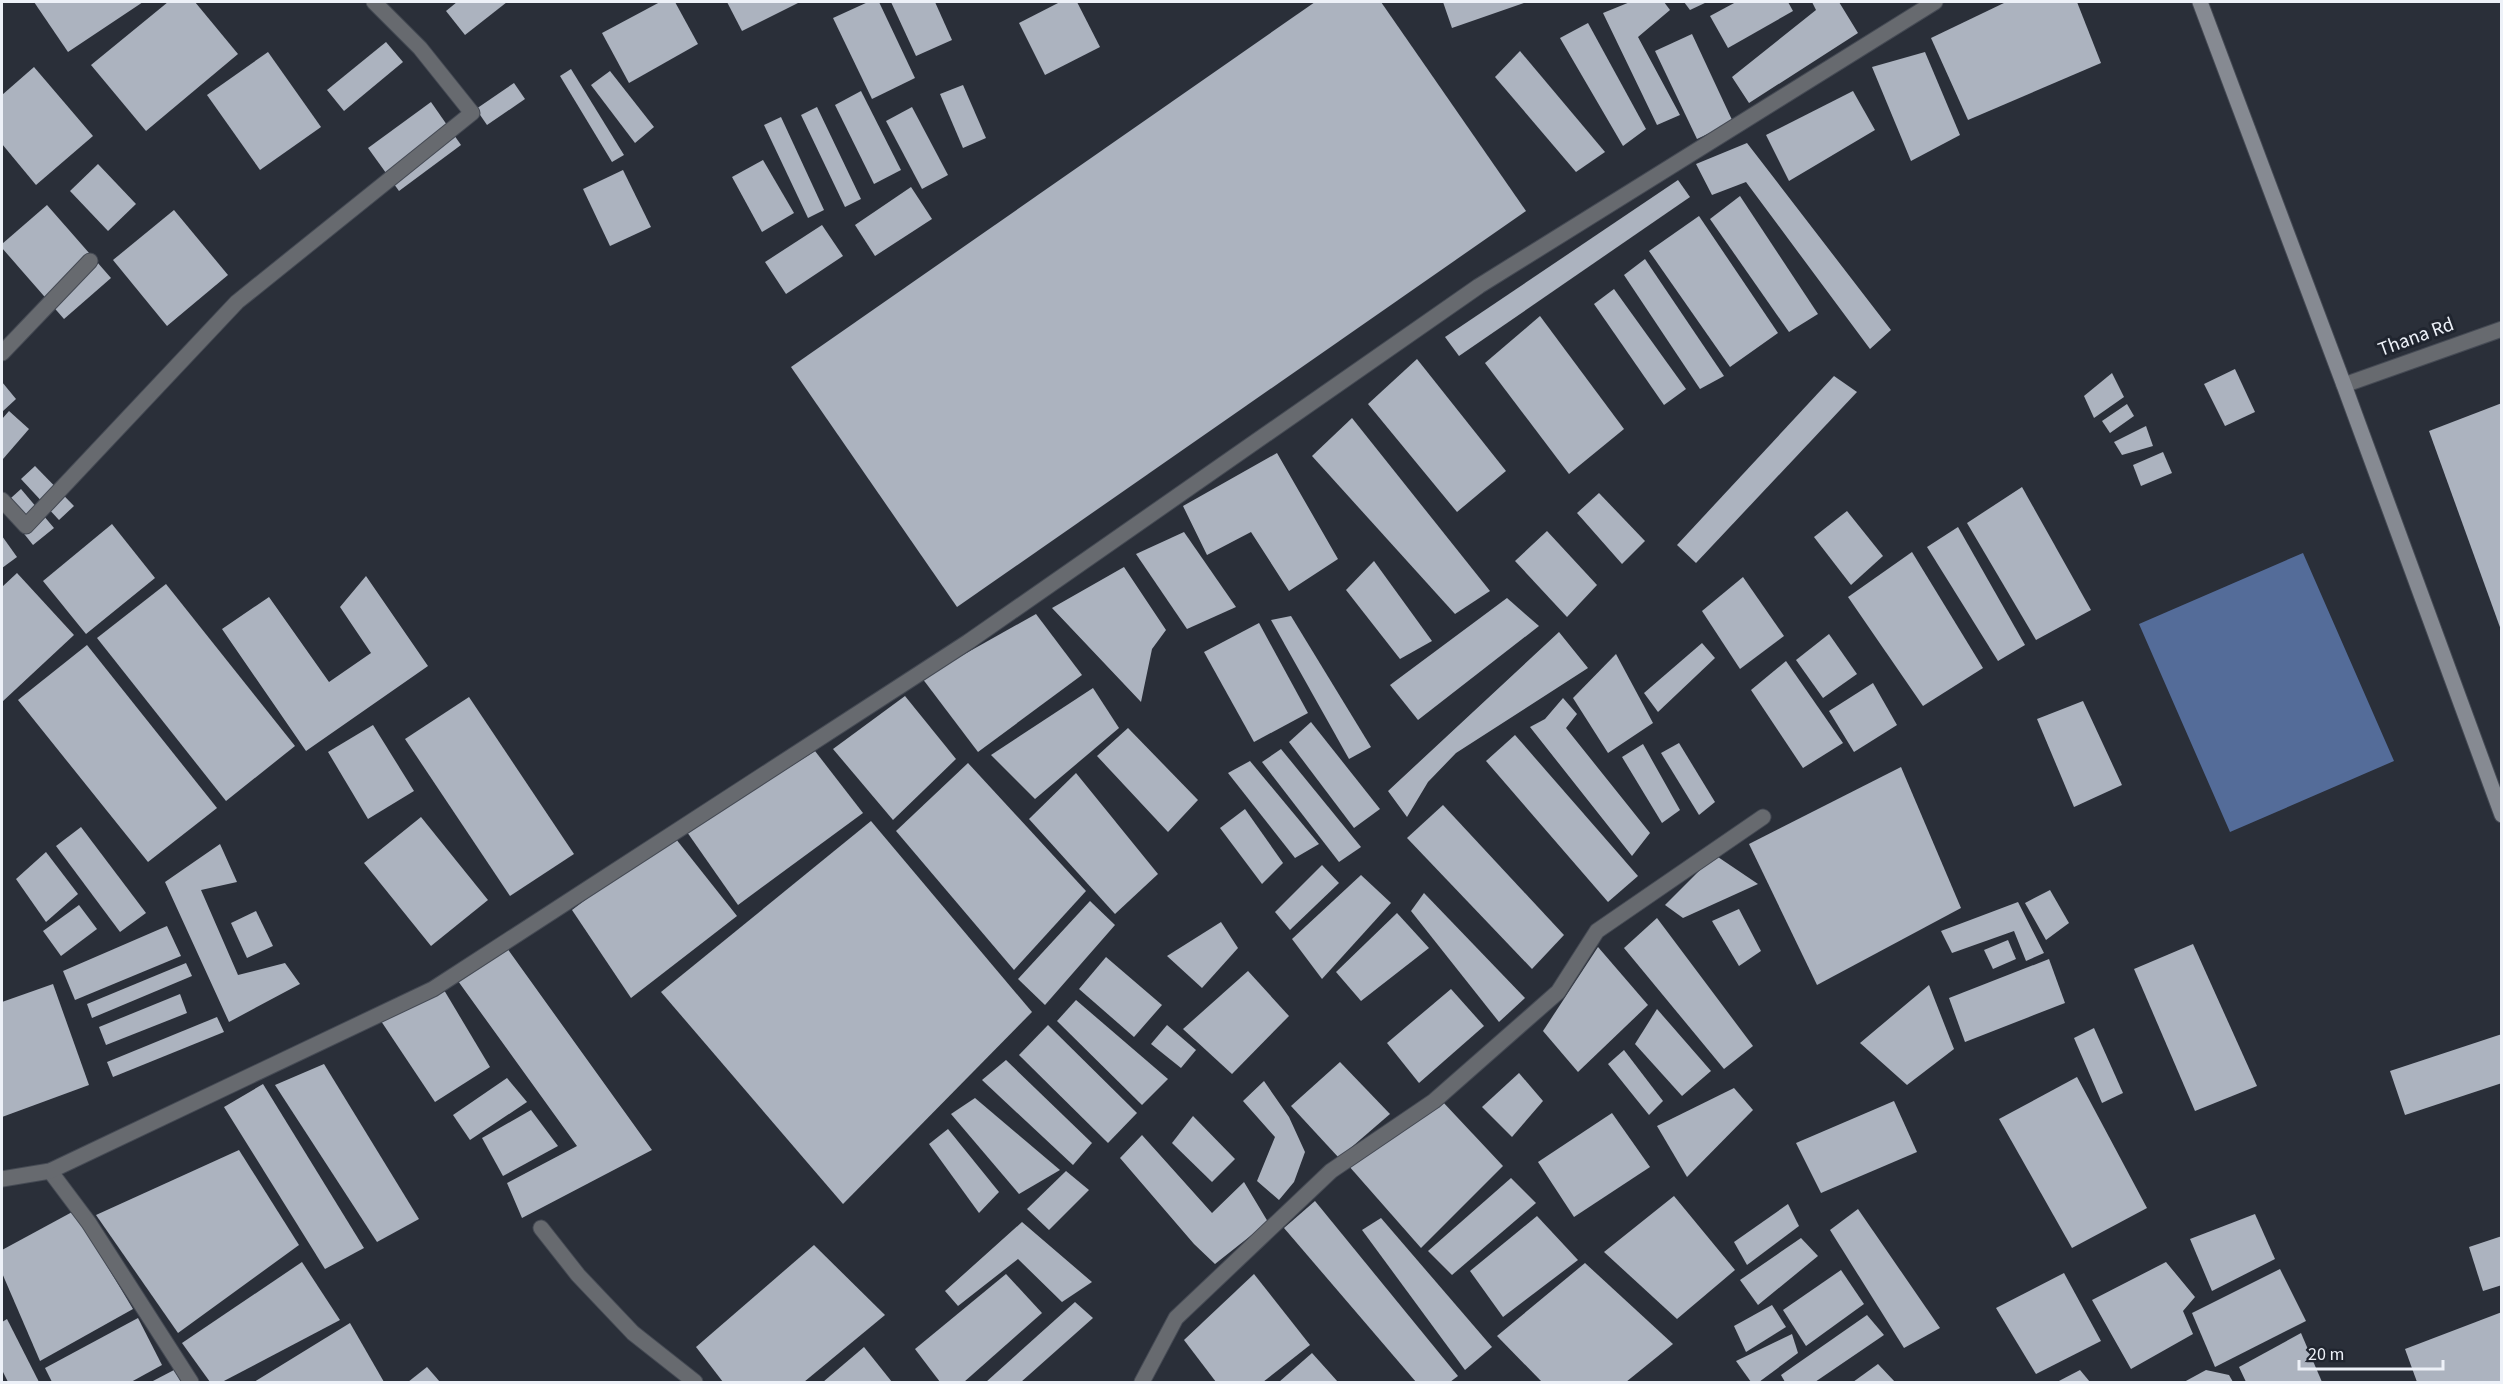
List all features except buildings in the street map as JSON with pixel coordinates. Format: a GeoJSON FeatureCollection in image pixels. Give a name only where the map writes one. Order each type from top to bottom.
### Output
{"type":"FeatureCollection","features":[{"type":"Feature","properties":{"kind":"street"},"geometry":{"type":"LineString","coordinates":[[2,500],[26,526],[237,302],[472,113],[420,48],[374,2]]}},
{"type":"Feature","properties":{"kind":"street"},"geometry":{"type":"LineString","coordinates":[[2,1179],[50,1171],[433,989],[968,642],[1479,286],[1935,2]]}},
{"type":"Feature","properties":{"kind":"street"},"geometry":{"type":"LineString","coordinates":[[2200,2],[2502,815]]}},
{"type":"Feature","properties":{"kind":"street"},"geometry":{"type":"LineString","coordinates":[[2,353],[90,261]]}},
{"type":"Feature","properties":{"kind":"street","name":"Thana Rd"},"geometry":{"type":"LineString","coordinates":[[2344,385],[2502,329]]}},
{"type":"Feature","properties":{"kind":"street"},"geometry":{"type":"LineString","coordinates":[[1142,1383],[1176,1318],[1331,1171],[1434,1101],[1558,992],[1597,931],[1763,817]]}},
{"type":"Feature","properties":{"kind":"street"},"geometry":{"type":"LineString","coordinates":[[50,1171],[89,1223],[191,1383]]}},
{"type":"Feature","properties":{"kind":"street"},"geometry":{"type":"LineString","coordinates":[[541,1227],[578,1275],[633,1333],[694,1383]]}},
{"type":"Feature","properties":{"kind":"water"},"geometry":{"type":"Polygon","coordinates":[[[2303,553],[2394,761],[2230,832],[2139,624],[2303,553]]]}}]}
